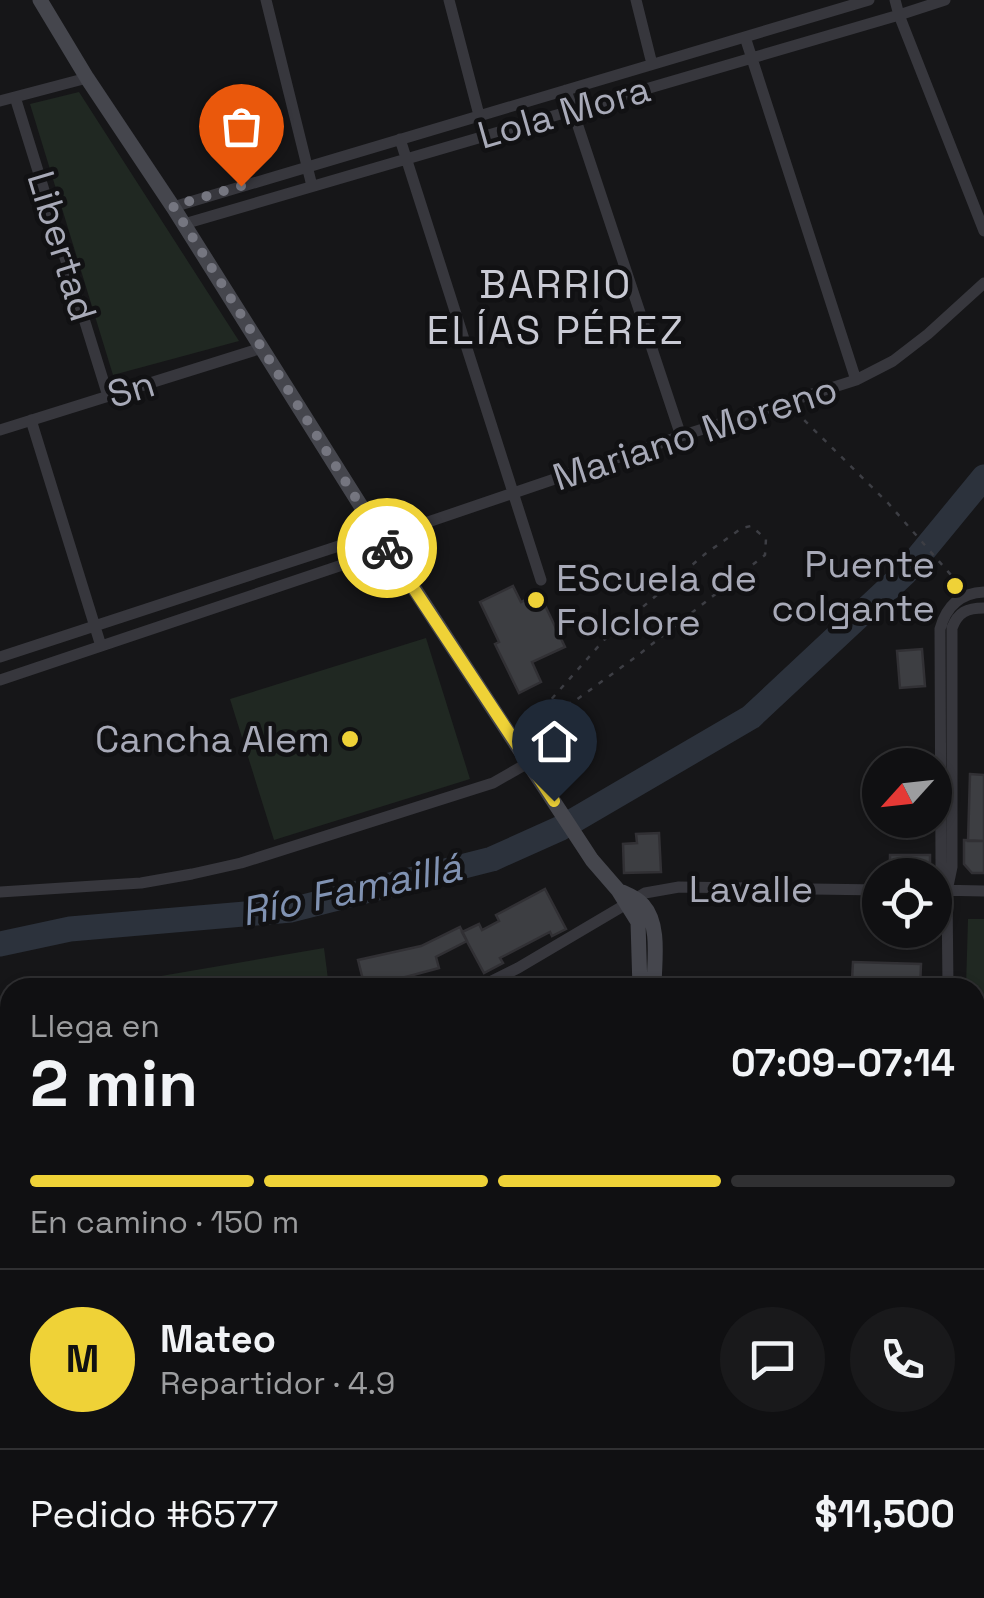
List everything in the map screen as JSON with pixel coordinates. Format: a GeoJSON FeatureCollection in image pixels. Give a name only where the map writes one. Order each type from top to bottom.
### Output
{"type":"FeatureCollection","features":[{"type":"Feature","properties":{"kind":"street"},"geometry":{"type":"LineString","coordinates":[[40,0],[506,730],[592,860],[631,902],[638,922],[640,978]]}},
{"type":"Feature","properties":{"kind":"street"},"geometry":{"type":"LineString","coordinates":[[266,0],[312,186]]}},
{"type":"Feature","properties":{"kind":"street"},"geometry":{"type":"LineString","coordinates":[[449,0],[479,115]]}},
{"type":"Feature","properties":{"kind":"street"},"geometry":{"type":"LineString","coordinates":[[636,0],[652,64]]}},
{"type":"Feature","properties":{"kind":"street"},"geometry":{"type":"LineString","coordinates":[[808,0],[810,17]]}},
{"type":"Feature","properties":{"kind":"street","name":"Lola Mora"},"geometry":{"type":"LineString","coordinates":[[173,206],[869,0]]}},
{"type":"Feature","properties":{"kind":"street"},"geometry":{"type":"LineString","coordinates":[[895,0],[984,230]]}},
{"type":"Feature","properties":{"kind":"street","name":"Lola Mora"},"geometry":{"type":"LineString","coordinates":[[184,224],[944,0]]}},
{"type":"Feature","properties":{"kind":"street"},"geometry":{"type":"LineString","coordinates":[[746,37],[856,380]]}},
{"type":"Feature","properties":{"kind":"street"},"geometry":{"type":"LineString","coordinates":[[0,101],[87,78]]}},
{"type":"Feature","properties":{"kind":"street"},"geometry":{"type":"LineString","coordinates":[[566,90],[681,436]]}},
{"type":"Feature","properties":{"kind":"street","name":"Libertad"},"geometry":{"type":"LineString","coordinates":[[15,97],[108,396]]}},
{"type":"Feature","properties":{"kind":"street"},"geometry":{"type":"LineString","coordinates":[[400,139],[540,580]]}},
{"type":"Feature","properties":{"kind":"street","name":"Mariano Moreno"},"geometry":{"type":"LineString","coordinates":[[0,657],[351,542],[381,538],[856,380],[893,361],[984,283]]}},
{"type":"Feature","properties":{"kind":"street","name":"Sn"},"geometry":{"type":"LineString","coordinates":[[0,430],[262,348]]}},
{"type":"Feature","properties":{"kind":"street"},"geometry":{"type":"LineString","coordinates":[[32,420],[101,646]]}},
{"type":"Feature","properties":{"kind":"street","name":"Mariano Moreno"},"geometry":{"type":"LineString","coordinates":[[0,680],[354,561],[381,538]]}},
{"type":"Feature","properties":{"kind":"street"},"geometry":{"type":"LineString","coordinates":[[952,858],[954,611],[967,595],[984,592]]}},
{"type":"Feature","properties":{"kind":"street"},"geometry":{"type":"LineString","coordinates":[[954,611],[984,608]]}},
{"type":"Feature","properties":{"kind":"street"},"geometry":{"type":"LineString","coordinates":[[0,892],[141,883],[241,863],[531,768]]}},
{"type":"Feature","properties":{"kind":"street","name":"Lavalle"},"geometry":{"type":"LineString","coordinates":[[498,978],[646,893],[679,887],[862,890]]}},
{"type":"Feature","properties":{"kind":"street"},"geometry":{"type":"LineString","coordinates":[[952,890],[984,891]]}},
{"type":"Feature","properties":{"kind":"street"},"geometry":{"type":"LineString","coordinates":[[631,902],[644,905],[651,919],[654,978]]}},
{"type":"Feature","properties":{"kind":"street"},"geometry":{"type":"LineString","coordinates":[[945,948],[947,978]]}},
{"type":"Feature","properties":{"kind":"path"},"geometry":{"type":"LineString","coordinates":[[789,402],[800,418],[888,502],[967,595]]}},
{"type":"Feature","properties":{"kind":"path"},"geometry":{"type":"LineString","coordinates":[[506,730],[548,704],[604,640],[705,554],[742,528],[752,526],[766,539],[765,555],[637,656],[572,703],[548,704]]}},
{"type":"Feature","properties":{"kind":"shaded area"},"geometry":{"type":"Polygon","coordinates":[[[79,92],[239,341],[113,375],[30,104],[79,92]]]}},
{"type":"Feature","properties":{"kind":"shaded area","name":"Cancha Alem"},"geometry":{"type":"Polygon","coordinates":[[[426,638],[470,779],[274,840],[230,699],[426,638]]]}},
{"type":"Feature","properties":{"kind":"shaded area"},"geometry":{"type":"Polygon","coordinates":[[[968,919],[984,919],[984,978],[966,978],[968,919]]]}},
{"type":"Feature","properties":{"kind":"shaded area"},"geometry":{"type":"Polygon","coordinates":[[[324,948],[328,978],[155,978],[324,948]]]}},
{"type":"Feature","properties":{"kind":"building"},"geometry":{"type":"Polygon","coordinates":[[[513,586],[521,602],[539,593],[565,647],[532,662],[541,682],[519,693],[480,602],[513,586]]]}},
{"type":"Feature","properties":{"kind":"building"},"geometry":{"type":"Polygon","coordinates":[[[922,649],[925,686],[900,688],[897,651],[922,649]]]}},
{"type":"Feature","properties":{"kind":"building"},"geometry":{"type":"Polygon","coordinates":[[[970,774],[984,775],[984,841],[968,841],[970,774]]]}},
{"type":"Feature","properties":{"kind":"building"},"geometry":{"type":"Polygon","coordinates":[[[659,833],[661,872],[624,873],[623,844],[637,843],[636,834],[659,833]]]}},
{"type":"Feature","properties":{"kind":"building"},"geometry":{"type":"Polygon","coordinates":[[[964,840],[984,841],[984,873],[972,873],[964,864],[964,840]]]}},
{"type":"Feature","properties":{"kind":"building"},"geometry":{"type":"Polygon","coordinates":[[[890,855],[930,855],[930,858],[890,855]]]}},
{"type":"Feature","properties":{"kind":"building"},"geometry":{"type":"Polygon","coordinates":[[[545,889],[566,929],[552,936],[550,932],[500,958],[503,963],[484,973],[462,932],[479,924],[482,930],[499,921],[496,915],[545,889]]]}},
{"type":"Feature","properties":{"kind":"building"},"geometry":{"type":"Polygon","coordinates":[[[460,927],[467,941],[436,957],[439,968],[402,978],[362,978],[358,960],[421,946],[460,927]]]}},
{"type":"Feature","properties":{"kind":"building"},"geometry":{"type":"Polygon","coordinates":[[[853,962],[921,964],[920,978],[852,978],[853,962]]]}},
{"type":"Feature","properties":{"kind":"waterway","name":"Río Famaillá"},"geometry":{"type":"LineString","coordinates":[[0,944],[70,929],[291,910],[492,859],[561,828],[751,717],[905,573],[984,477]]}},
{"type":"Feature","properties":{"kind":"way so far"},"geometry":{"type":"LineString","coordinates":[[241,186],[173,206],[387,548]]}},
{"type":"Feature","properties":{"kind":"place","name":"Puente colgante"},"geometry":{"type":"Point","coordinates":[955,586]}},
{"type":"Feature","properties":{"kind":"place","name":"EScuela de Folclore"},"geometry":{"type":"Point","coordinates":[536,600]}},
{"type":"Feature","properties":{"kind":"place","name":"Cancha Alem"},"geometry":{"type":"Point","coordinates":[350,739]}},
{"type":"Feature","properties":{"kind":"district","name":"BARRIO ELÍAS PÉREZ"},"geometry":{"type":"Point","coordinates":[556,307]}},
{"type":"Feature","properties":{"kind":"route"},"geometry":{"type":"LineString","coordinates":[[387,548],[554,801]]}}]}
